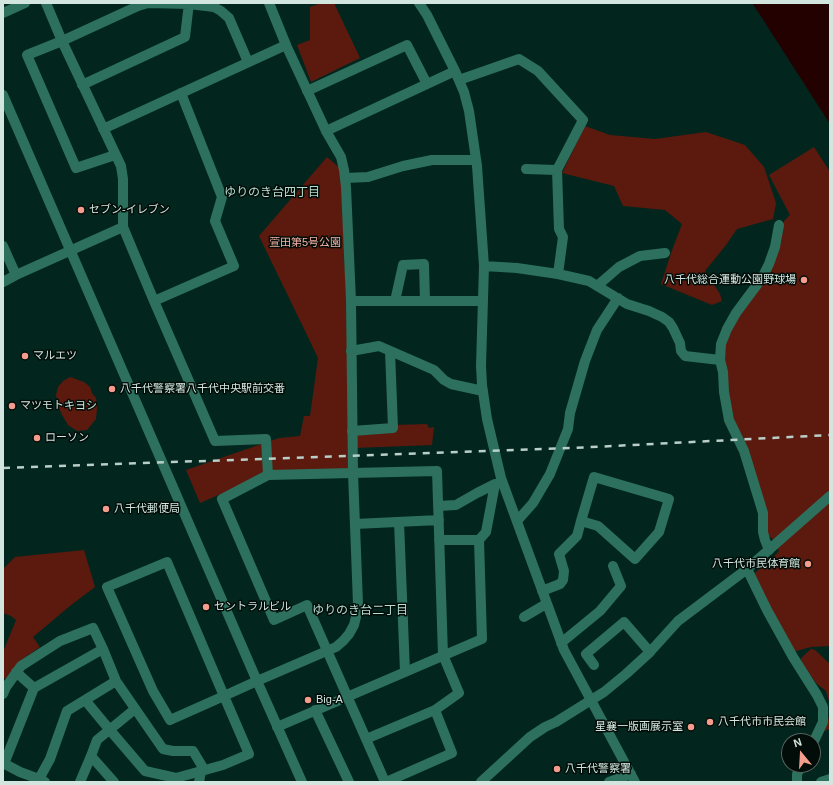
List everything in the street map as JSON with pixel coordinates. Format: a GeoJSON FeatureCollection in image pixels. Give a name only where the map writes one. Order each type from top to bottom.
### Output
{"type":"FeatureCollection","features":[{"type":"Feature","properties":{"kind":"street"},"geometry":{"type":"LineString","coordinates":[[3,13],[25,3]]}},
{"type":"Feature","properties":{"kind":"street"},"geometry":{"type":"LineString","coordinates":[[46,3],[82,85],[121,166],[123,178],[123,227],[215,441],[266,439],[268,475]]}},
{"type":"Feature","properties":{"kind":"street"},"geometry":{"type":"LineString","coordinates":[[115,155],[76,168],[27,56],[138,6],[148,3],[189,4],[214,7],[229,18],[248,62]]}},
{"type":"Feature","properties":{"kind":"street"},"geometry":{"type":"LineString","coordinates":[[85,700],[145,771],[176,778],[201,775],[248,754],[224,696],[167,562],[107,586],[153,691],[170,720],[224,696],[257,681],[336,648],[346,638],[354,625],[358,604],[352,431],[351,301],[344,170],[340,157],[326,131],[286,45],[269,3]]}},
{"type":"Feature","properties":{"kind":"street"},"geometry":{"type":"LineString","coordinates":[[419,3],[427,15],[457,75],[464,92],[469,111],[476,166],[484,266],[481,366],[482,390],[486,419],[502,478],[561,643],[590,700],[633,778],[609,782]]}},
{"type":"Feature","properties":{"kind":"street"},"geometry":{"type":"LineString","coordinates":[[82,85],[185,37],[189,4]]}},
{"type":"Feature","properties":{"kind":"street"},"geometry":{"type":"LineString","coordinates":[[103,129],[286,45]]}},
{"type":"Feature","properties":{"kind":"street"},"geometry":{"type":"LineString","coordinates":[[307,91],[407,45],[427,84]]}},
{"type":"Feature","properties":{"kind":"street"},"geometry":{"type":"LineString","coordinates":[[326,131],[427,84],[519,59],[538,71],[583,120],[557,170],[559,229],[562,237],[558,274]]}},
{"type":"Feature","properties":{"kind":"street"},"geometry":{"type":"LineString","coordinates":[[154,301],[234,266],[214,221],[222,197],[181,94]]}},
{"type":"Feature","properties":{"kind":"street"},"geometry":{"type":"LineString","coordinates":[[3,96],[302,782]]}},
{"type":"Feature","properties":{"kind":"street"},"geometry":{"type":"LineString","coordinates":[[345,178],[368,177],[403,166],[432,160],[475,160]]}},
{"type":"Feature","properties":{"kind":"street"},"geometry":{"type":"LineString","coordinates":[[526,169],[557,170]]}},
{"type":"Feature","properties":{"kind":"street"},"geometry":{"type":"LineString","coordinates":[[769,550],[763,532],[764,513],[744,451],[730,420],[724,392],[723,372],[720,360],[721,344],[727,330],[736,313],[762,278],[769,264],[775,247],[779,225]]}},
{"type":"Feature","properties":{"kind":"street"},"geometry":{"type":"LineString","coordinates":[[3,282],[123,227]]}},
{"type":"Feature","properties":{"kind":"street"},"geometry":{"type":"LineString","coordinates":[[3,246],[16,275]]}},
{"type":"Feature","properties":{"kind":"street"},"geometry":{"type":"LineString","coordinates":[[598,286],[619,267],[640,256],[665,252]]}},
{"type":"Feature","properties":{"kind":"street"},"geometry":{"type":"LineString","coordinates":[[395,301],[403,265],[424,264],[425,301]]}},
{"type":"Feature","properties":{"kind":"street"},"geometry":{"type":"LineString","coordinates":[[484,266],[517,268],[589,280],[627,304],[648,311],[669,322],[685,356],[720,360]]}},
{"type":"Feature","properties":{"kind":"street"},"geometry":{"type":"LineString","coordinates":[[517,521],[533,503],[550,474],[568,429],[570,413],[587,355],[597,330],[618,298]]}},
{"type":"Feature","properties":{"kind":"street"},"geometry":{"type":"LineString","coordinates":[[351,301],[483,301]]}},
{"type":"Feature","properties":{"kind":"street"},"geometry":{"type":"LineString","coordinates":[[351,351],[379,346],[434,370],[444,380],[451,384],[482,390]]}},
{"type":"Feature","properties":{"kind":"street"},"geometry":{"type":"LineString","coordinates":[[352,431],[393,428],[390,351]]}},
{"type":"Feature","properties":{"kind":"street"},"geometry":{"type":"LineString","coordinates":[[366,740],[435,710],[459,692],[443,655],[437,471],[268,475],[222,499],[274,620],[307,605],[366,740],[386,782],[452,753],[435,710]]}},
{"type":"Feature","properties":{"kind":"street"},"geometry":{"type":"LineString","coordinates":[[542,591],[560,584],[563,580],[564,571],[558,554],[577,536],[581,521],[594,477],[669,499],[659,532],[635,559],[598,526],[581,521]]}},
{"type":"Feature","properties":{"kind":"street"},"geometry":{"type":"LineString","coordinates":[[277,727],[482,639],[479,540],[486,532],[495,484],[476,492],[456,505],[438,506]]}},
{"type":"Feature","properties":{"kind":"street"},"geometry":{"type":"LineString","coordinates":[[481,782],[530,737],[604,692],[626,674],[650,652],[678,621],[746,569],[830,496]]}},
{"type":"Feature","properties":{"kind":"street"},"geometry":{"type":"LineString","coordinates":[[355,524],[438,520]]}},
{"type":"Feature","properties":{"kind":"street"},"geometry":{"type":"LineString","coordinates":[[400,522],[404,672]]}},
{"type":"Feature","properties":{"kind":"street"},"geometry":{"type":"LineString","coordinates":[[439,540],[479,540]]}},
{"type":"Feature","properties":{"kind":"street"},"geometry":{"type":"LineString","coordinates":[[561,643],[600,611],[621,586],[613,566]]}},
{"type":"Feature","properties":{"kind":"street"},"geometry":{"type":"LineString","coordinates":[[746,569],[767,610],[818,695],[823,707],[823,722],[818,733]]}},
{"type":"Feature","properties":{"kind":"street"},"geometry":{"type":"LineString","coordinates":[[524,617],[546,604]]}},
{"type":"Feature","properties":{"kind":"street"},"geometry":{"type":"LineString","coordinates":[[594,665],[586,654],[624,622],[650,652]]}},
{"type":"Feature","properties":{"kind":"street"},"geometry":{"type":"LineString","coordinates":[[3,694],[6,687],[21,666],[60,642],[93,628],[116,681],[163,749],[173,751],[193,751],[202,766],[201,775]]}},
{"type":"Feature","properties":{"kind":"street"},"geometry":{"type":"LineString","coordinates":[[103,649],[34,688],[4,764],[42,781],[67,711],[116,681]]}},
{"type":"Feature","properties":{"kind":"street"},"geometry":{"type":"LineString","coordinates":[[16,672],[34,688]]}},
{"type":"Feature","properties":{"kind":"street"},"geometry":{"type":"LineString","coordinates":[[80,782],[96,740],[135,709]]}},
{"type":"Feature","properties":{"kind":"street"},"geometry":{"type":"LineString","coordinates":[[315,710],[349,782]]}},
{"type":"Feature","properties":{"kind":"street"},"geometry":{"type":"LineString","coordinates":[[91,756],[114,782]]}},
{"type":"Feature","properties":{"kind":"street"},"geometry":{"type":"LineString","coordinates":[[16,782],[20,772]]}},
{"type":"Feature","properties":{"kind":"street"},"geometry":{"type":"LineString","coordinates":[[820,782],[830,779]]}},
{"type":"Feature","properties":{"kind":"green space"},"geometry":{"type":"Polygon","coordinates":[[[321,3],[334,3],[360,58],[311,82],[297,45],[310,40],[310,7],[321,3]]]}},
{"type":"Feature","properties":{"kind":"green space"},"geometry":{"type":"Polygon","coordinates":[[[585,126],[610,135],[655,139],[706,132],[745,145],[764,167],[776,203],[773,219],[737,229],[705,271],[720,294],[722,301],[712,305],[661,284],[682,224],[665,210],[623,206],[614,186],[562,173],[585,126]]]}},
{"type":"Feature","properties":{"kind":"green space"},"geometry":{"type":"Polygon","coordinates":[[[814,147],[830,172],[830,646],[811,647],[793,652],[753,574],[767,564],[779,551],[772,538],[769,537],[734,419],[723,357],[725,344],[739,315],[781,242],[784,221],[790,215],[769,175],[814,147]]]}},
{"type":"Feature","properties":{"kind":"green space","name":"萱田第5号公園"},"geometry":{"type":"Polygon","coordinates":[[[327,157],[341,169],[352,449],[351,470],[276,470],[200,503],[186,470],[279,438],[300,436],[304,416],[310,416],[318,358],[259,236],[327,157]]]}},
{"type":"Feature","properties":{"kind":"green space"},"geometry":{"type":"Polygon","coordinates":[[[70,377],[84,382],[90,387],[96,398],[96,419],[87,430],[77,431],[68,425],[58,405],[56,395],[58,387],[63,381],[70,377]]]}},
{"type":"Feature","properties":{"kind":"green space"},"geometry":{"type":"Polygon","coordinates":[[[427,424],[429,428],[434,427],[432,445],[354,448],[354,432],[395,425],[427,424]]]}},
{"type":"Feature","properties":{"kind":"green space"},"geometry":{"type":"Polygon","coordinates":[[[84,550],[95,587],[33,637],[40,647],[21,660],[6,679],[3,677],[3,652],[16,620],[3,613],[3,569],[15,557],[84,550]]]}},
{"type":"Feature","properties":{"kind":"green space"},"geometry":{"type":"Polygon","coordinates":[[[811,649],[815,650],[830,664],[830,729],[824,731],[829,717],[829,701],[826,691],[816,683],[801,662],[801,658],[811,649]]]}},
{"type":"Feature","properties":{"kind":"shaded area"},"geometry":{"type":"Polygon","coordinates":[[[752,3],[830,3],[830,124],[762,18],[752,3]]]}},
{"type":"Feature","properties":{"kind":"railway"},"geometry":{"type":"LineString","coordinates":[[3,468],[573,448],[830,435]]}},
{"type":"Feature","properties":{"kind":"place","name":"セブン-イレブン"},"geometry":{"type":"Point","coordinates":[81,210]}},
{"type":"Feature","properties":{"kind":"place","name":"八千代総合運動公園野球場"},"geometry":{"type":"Point","coordinates":[804,280]}},
{"type":"Feature","properties":{"kind":"place","name":"マルエツ"},"geometry":{"type":"Point","coordinates":[25,356]}},
{"type":"Feature","properties":{"kind":"place","name":"八千代警察署八千代中央駅前交番"},"geometry":{"type":"Point","coordinates":[112,389]}},
{"type":"Feature","properties":{"kind":"place","name":"マツモトキヨシ"},"geometry":{"type":"Point","coordinates":[12,406]}},
{"type":"Feature","properties":{"kind":"place","name":"ローソン"},"geometry":{"type":"Point","coordinates":[37,438]}},
{"type":"Feature","properties":{"kind":"place","name":"八千代郵便局"},"geometry":{"type":"Point","coordinates":[106,509]}},
{"type":"Feature","properties":{"kind":"place","name":"八千代市民体育館"},"geometry":{"type":"Point","coordinates":[808,564]}},
{"type":"Feature","properties":{"kind":"place","name":"セントラルビル"},"geometry":{"type":"Point","coordinates":[206,607]}},
{"type":"Feature","properties":{"kind":"place","name":"Big-A"},"geometry":{"type":"Point","coordinates":[308,700]}},
{"type":"Feature","properties":{"kind":"place","name":"八千代市市民会館"},"geometry":{"type":"Point","coordinates":[710,722]}},
{"type":"Feature","properties":{"kind":"place","name":"星襄一版画展示室"},"geometry":{"type":"Point","coordinates":[691,727]}},
{"type":"Feature","properties":{"kind":"place","name":"八千代警察署"},"geometry":{"type":"Point","coordinates":[557,769]}},
{"type":"Feature","properties":{"kind":"district","name":"ゆりのき台四丁目"},"geometry":{"type":"Point","coordinates":[272,193]}},
{"type":"Feature","properties":{"kind":"district","name":"ゆりのき台二丁目"},"geometry":{"type":"Point","coordinates":[360,611]}}]}
